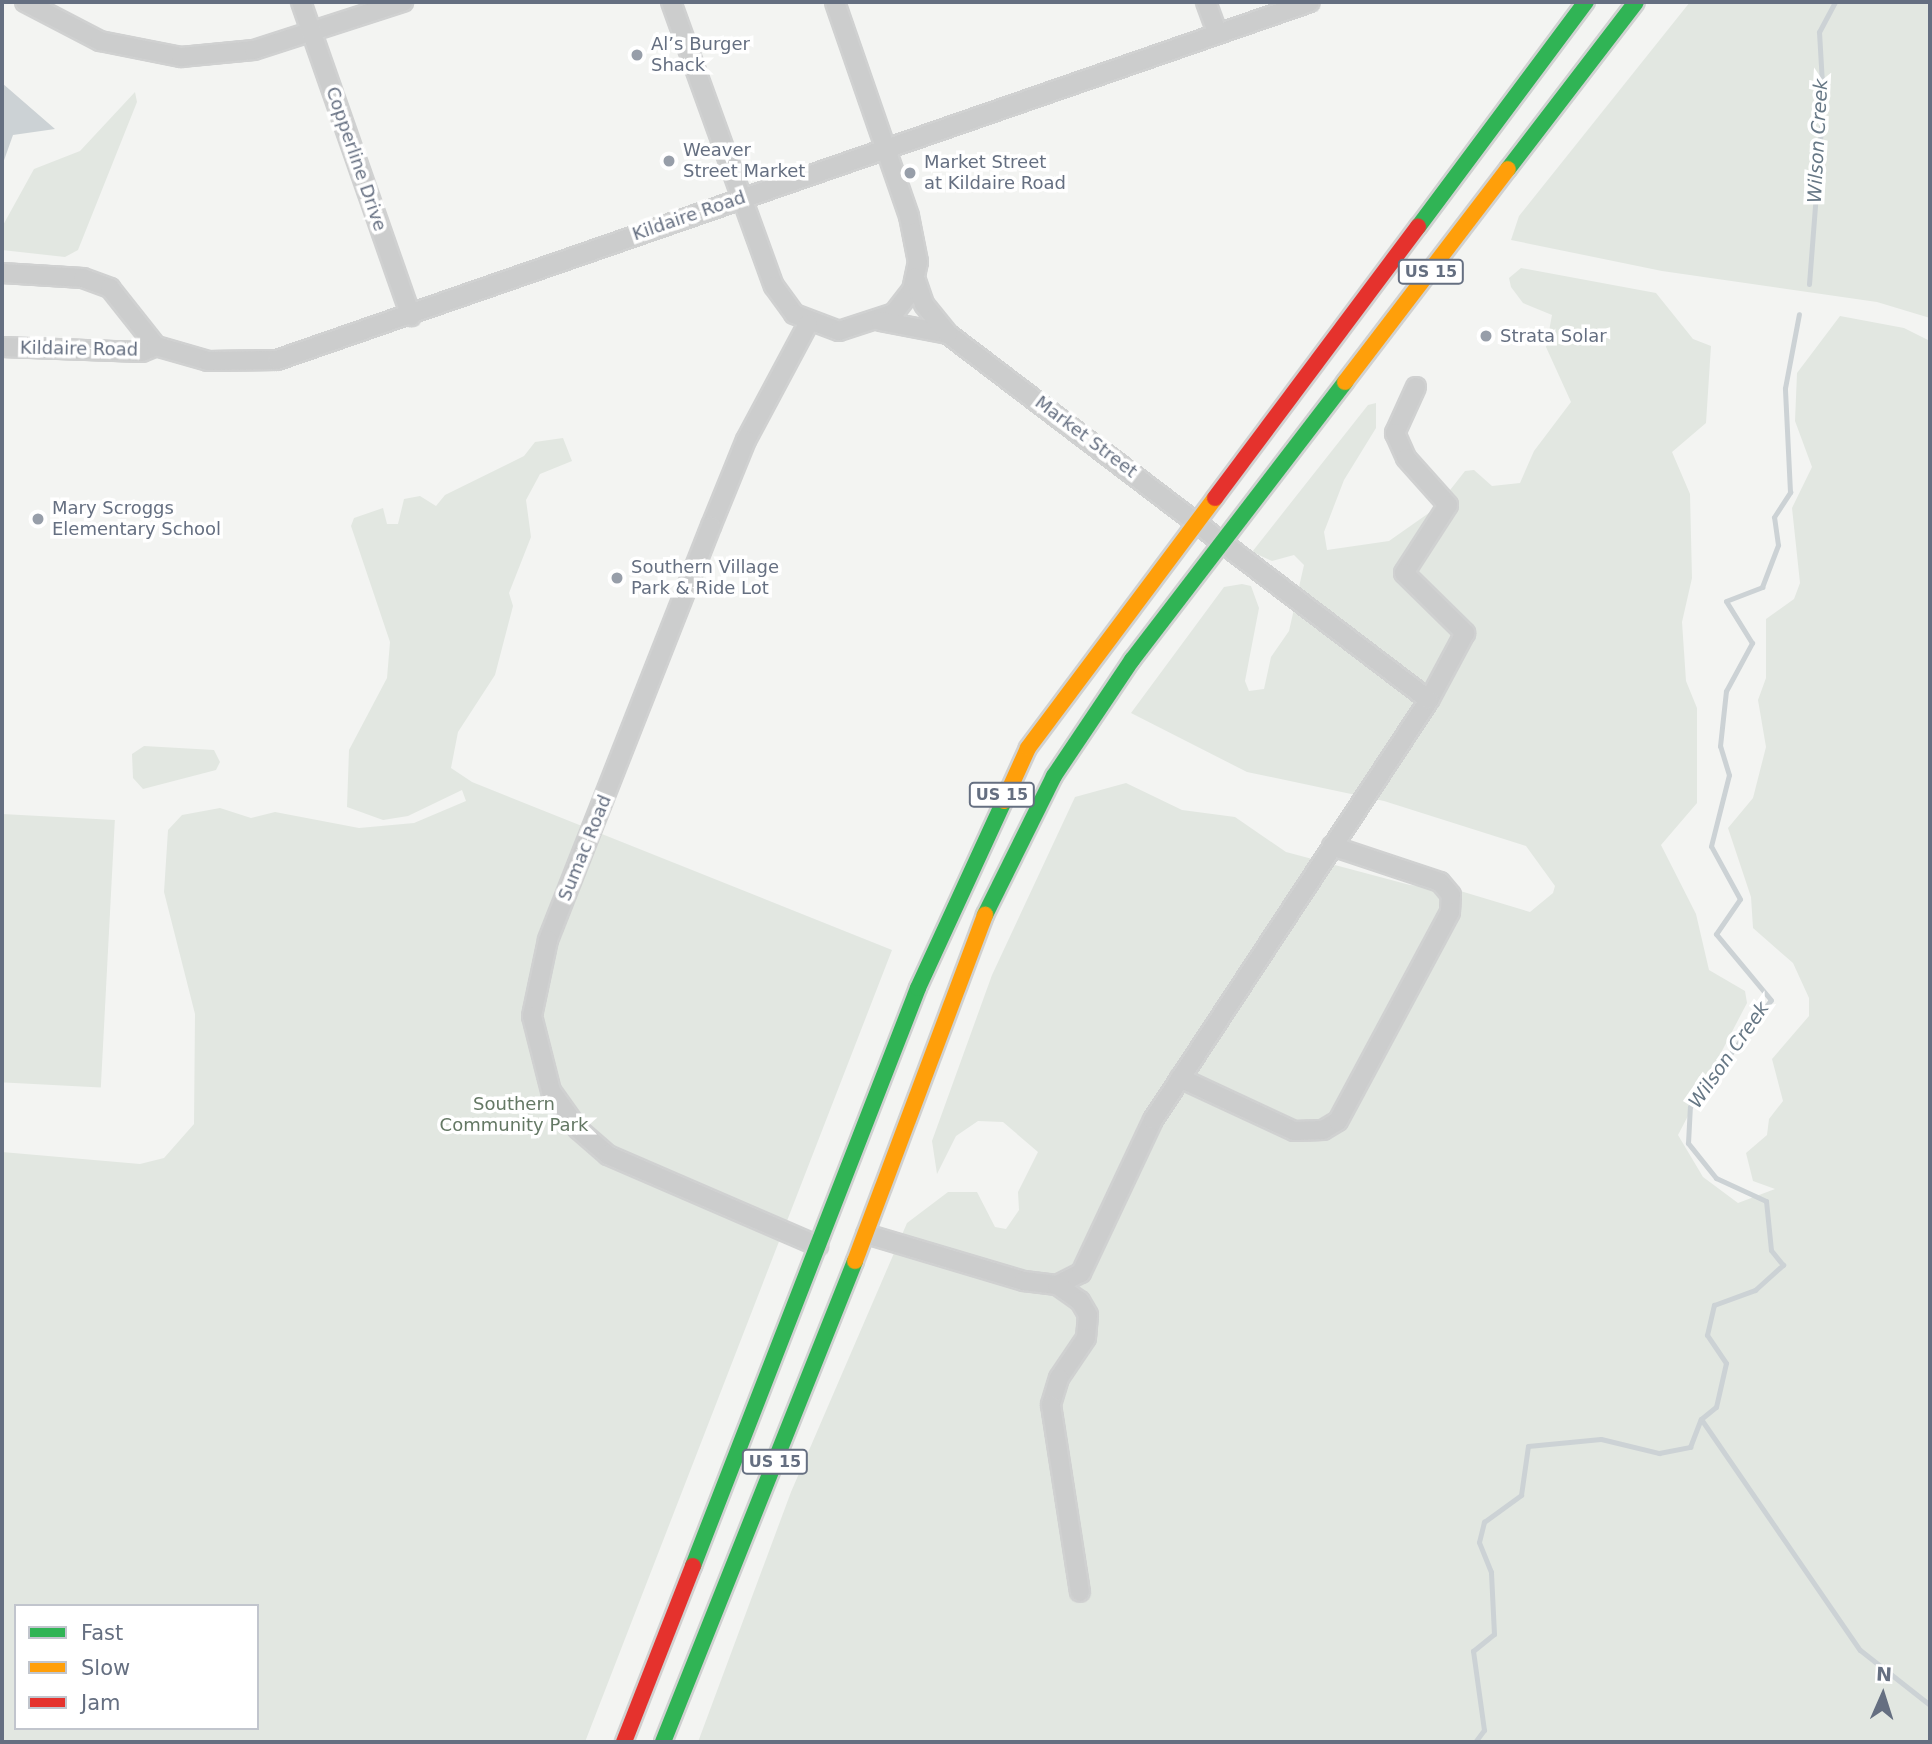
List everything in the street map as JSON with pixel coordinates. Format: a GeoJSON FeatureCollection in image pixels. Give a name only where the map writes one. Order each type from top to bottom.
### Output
{"type":"FeatureCollection","features":[{"type":"Feature","properties":{"kind":"highway","name":"US 15"},"geometry":{"type":"LineString","coordinates":[[624,1742],[818,1246],[998,803],[1049,716],[1194,518],[1586,2]]}},
{"type":"Feature","properties":{"kind":"highway","name":"US 15"},"geometry":{"type":"LineString","coordinates":[[663,1742],[866,1234],[1003,872],[1082,731],[1636,2]]}},
{"type":"Feature","properties":{"kind":"street"},"geometry":{"type":"LineString","coordinates":[[25,2],[78,32],[154,55],[232,54],[313,34],[403,2]]}},
{"type":"Feature","properties":{"kind":"street","name":"Copperline Drive"},"geometry":{"type":"LineString","coordinates":[[301,2],[411,316]]}},
{"type":"Feature","properties":{"kind":"street"},"geometry":{"type":"LineString","coordinates":[[671,2],[774,286],[808,324]]}},
{"type":"Feature","properties":{"kind":"street","name":"Market Street"},"geometry":{"type":"LineString","coordinates":[[835,2],[887,148],[916,243],[915,278],[924,303],[948,334],[1194,518],[1429,700]]}},
{"type":"Feature","properties":{"kind":"street"},"geometry":{"type":"LineString","coordinates":[[1206,2],[1217,32]]}},
{"type":"Feature","properties":{"kind":"street","name":"Kildaire Road"},"geometry":{"type":"LineString","coordinates":[[2,273],[83,278],[110,288],[156,346],[208,361],[256,363],[411,316],[1217,32],[1310,2]]}},
{"type":"Feature","properties":{"kind":"street","name":"Market Street"},"geometry":{"type":"LineString","coordinates":[[808,324],[839,331],[880,321],[904,303],[915,278]]}},
{"type":"Feature","properties":{"kind":"street","name":"Market Street"},"geometry":{"type":"LineString","coordinates":[[880,321],[948,334]]}},
{"type":"Feature","properties":{"kind":"street","name":"Sumac Road"},"geometry":{"type":"LineString","coordinates":[[808,324],[746,440],[698,560],[548,940],[532,1016],[551,1091],[578,1129],[608,1155],[818,1246]]}},
{"type":"Feature","properties":{"kind":"street","name":"Kildaire Road"},"geometry":{"type":"LineString","coordinates":[[2,346],[142,352],[156,346]]}},
{"type":"Feature","properties":{"kind":"street"},"geometry":{"type":"LineString","coordinates":[[1057,1285],[1081,1273],[1153,1120],[1429,700],[1465,633],[1404,573],[1448,505],[1406,458],[1395,433],[1416,387]]}},
{"type":"Feature","properties":{"kind":"street"},"geometry":{"type":"LineString","coordinates":[[1180,1078],[1294,1131],[1324,1130],[1338,1121],[1450,912],[1451,895],[1440,882],[1332,846]]}},
{"type":"Feature","properties":{"kind":"street"},"geometry":{"type":"LineString","coordinates":[[866,1234],[1057,1285],[1080,1301],[1088,1315],[1086,1338],[1059,1378],[1051,1405],[1080,1592]]}},
{"type":"Feature","properties":{"kind":"green space"},"geometry":{"type":"Polygon","coordinates":[[[1690,2],[1930,2],[1930,318],[1877,302],[1662,271],[1511,240],[1519,216],[1690,2]]]}},
{"type":"Feature","properties":{"kind":"green space"},"geometry":{"type":"Polygon","coordinates":[[[135,92],[137,102],[78,250],[65,257],[2,250],[2,227],[34,169],[80,151],[135,92]]]}},
{"type":"Feature","properties":{"kind":"green space"},"geometry":{"type":"Polygon","coordinates":[[[1521,268],[1656,293],[1693,339],[1711,346],[1706,423],[1672,452],[1690,494],[1692,578],[1682,622],[1686,681],[1697,708],[1697,803],[1661,845],[1696,914],[1709,970],[1745,991],[1747,1003],[1678,1135],[1703,1177],[1738,1203],[1775,1189],[1753,1181],[1746,1153],[1767,1135],[1769,1119],[1783,1101],[1772,1059],[1809,1016],[1809,998],[1793,963],[1753,928],[1751,897],[1728,828],[1753,798],[1766,747],[1758,700],[1766,678],[1766,619],[1794,599],[1800,583],[1792,508],[1812,467],[1795,421],[1797,373],[1840,316],[1904,328],[1930,341],[1930,1742],[698,1742],[791,1492],[907,1223],[948,1192],[977,1192],[995,1227],[1006,1229],[1019,1210],[1018,1192],[1038,1152],[1003,1122],[978,1121],[956,1136],[937,1174],[932,1141],[992,975],[1075,797],[1126,783],[1182,810],[1235,817],[1286,852],[1410,885],[1457,890],[1530,912],[1553,893],[1555,886],[1526,846],[1384,801],[1247,772],[1131,713],[1224,587],[1242,584],[1251,586],[1259,608],[1245,681],[1249,691],[1264,689],[1271,657],[1289,631],[1304,565],[1294,555],[1272,561],[1252,552],[1368,405],[1376,403],[1376,428],[1344,480],[1324,532],[1327,550],[1389,541],[1436,508],[1465,471],[1474,470],[1492,486],[1520,483],[1534,451],[1571,402],[1546,347],[1552,315],[1523,303],[1511,287],[1509,278],[1521,268]]]}},
{"type":"Feature","properties":{"kind":"green space","name":"Southern Community Park"},"geometry":{"type":"Polygon","coordinates":[[[563,438],[572,461],[540,474],[526,500],[531,537],[509,593],[513,606],[495,675],[458,732],[451,768],[472,782],[892,950],[585,1742],[2,1742],[2,1152],[140,1164],[164,1158],[194,1124],[195,1014],[164,892],[168,830],[182,815],[220,808],[251,818],[275,812],[359,828],[414,823],[466,801],[462,790],[408,816],[383,820],[347,807],[349,750],[387,678],[390,642],[351,526],[354,518],[383,508],[387,524],[398,524],[404,499],[420,496],[436,506],[445,495],[524,456],[535,442],[563,438]]]}},
{"type":"Feature","properties":{"kind":"green space"},"geometry":{"type":"Polygon","coordinates":[[[144,746],[214,750],[220,762],[216,770],[143,789],[133,778],[132,754],[144,746]]]}},
{"type":"Feature","properties":{"kind":"green space"},"geometry":{"type":"Polygon","coordinates":[[[2,814],[115,820],[101,1088],[2,1082],[2,814]]]}},
{"type":"Feature","properties":{"kind":"shaded area"},"geometry":{"type":"Polygon","coordinates":[[[2,83],[55,129],[13,135],[2,166],[2,83]]]}},
{"type":"Feature","properties":{"kind":"waterway","name":"Wilson Creek"},"geometry":{"type":"LineString","coordinates":[[1809,284],[1823,101],[1819,32],[1835,2]]}},
{"type":"Feature","properties":{"kind":"waterway","name":"Wilson Creek"},"geometry":{"type":"LineString","coordinates":[[1475,1742],[1484,1730],[1473,1651],[1494,1634],[1491,1572],[1479,1542],[1484,1522],[1521,1495],[1528,1446],[1601,1439],[1659,1453],[1690,1447],[1701,1419],[1716,1407],[1726,1363],[1707,1335],[1714,1305],[1755,1290],[1783,1265],[1771,1250],[1766,1201],[1716,1178],[1688,1143],[1690,1107],[1771,1000],[1716,934],[1740,899],[1711,846],[1729,775],[1720,746],[1726,691],[1752,643],[1726,601],[1762,587],[1778,545],[1774,517],[1790,492],[1785,388],[1799,314]]}},
{"type":"Feature","properties":{"kind":"waterway"},"geometry":{"type":"LineString","coordinates":[[1701,1419],[1860,1650],[1930,1705]]}},
{"type":"Feature","properties":{"kind":"traffic: fast"},"geometry":{"type":"LineString","coordinates":[[1418,227],[1586,2]]}},
{"type":"Feature","properties":{"kind":"traffic: fast"},"geometry":{"type":"LineString","coordinates":[[1508,169],[1636,2]]}},
{"type":"Feature","properties":{"kind":"traffic: fast"},"geometry":{"type":"LineString","coordinates":[[985,915],[1054,776],[1132,660],[1345,382]]}},
{"type":"Feature","properties":{"kind":"traffic: fast"},"geometry":{"type":"LineString","coordinates":[[693,1566],[918,988],[1004,801]]}},
{"type":"Feature","properties":{"kind":"traffic: fast"},"geometry":{"type":"LineString","coordinates":[[663,1742],[855,1261]]}},
{"type":"Feature","properties":{"kind":"traffic: slow"},"geometry":{"type":"LineString","coordinates":[[1345,382],[1508,169]]}},
{"type":"Feature","properties":{"kind":"traffic: slow"},"geometry":{"type":"LineString","coordinates":[[1004,801],[1028,748],[1215,498]]}},
{"type":"Feature","properties":{"kind":"traffic: slow"},"geometry":{"type":"LineString","coordinates":[[855,1261],[985,915]]}},
{"type":"Feature","properties":{"kind":"traffic: jam"},"geometry":{"type":"LineString","coordinates":[[1215,498],[1418,227]]}},
{"type":"Feature","properties":{"kind":"traffic: jam"},"geometry":{"type":"LineString","coordinates":[[624,1742],[693,1566]]}},
{"type":"Feature","properties":{"kind":"place","name":"Al’s Burger Shack"},"geometry":{"type":"Point","coordinates":[637,55]}},
{"type":"Feature","properties":{"kind":"place","name":"Weaver Street Market"},"geometry":{"type":"Point","coordinates":[669,161]}},
{"type":"Feature","properties":{"kind":"place","name":"Market Street at Kildaire Road"},"geometry":{"type":"Point","coordinates":[910,173]}},
{"type":"Feature","properties":{"kind":"place","name":"Strata Solar"},"geometry":{"type":"Point","coordinates":[1486,336]}},
{"type":"Feature","properties":{"kind":"place","name":"Mary Scroggs Elementary School"},"geometry":{"type":"Point","coordinates":[38,519]}},
{"type":"Feature","properties":{"kind":"place","name":"Southern Village Park & Ride Lot"},"geometry":{"type":"Point","coordinates":[617,578]}}]}
